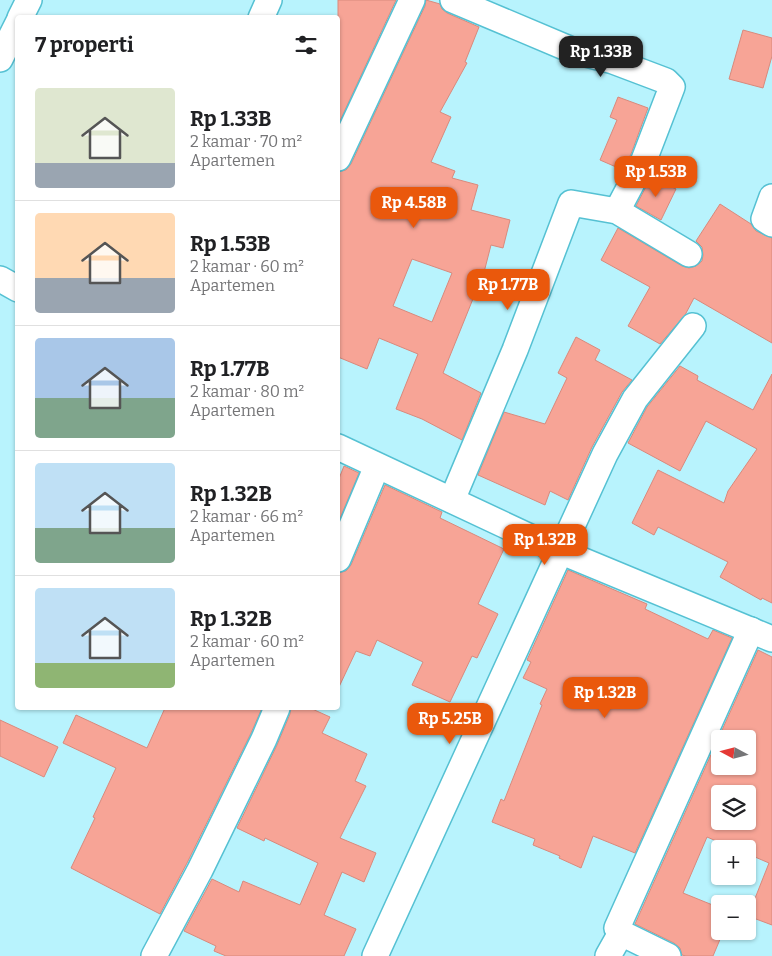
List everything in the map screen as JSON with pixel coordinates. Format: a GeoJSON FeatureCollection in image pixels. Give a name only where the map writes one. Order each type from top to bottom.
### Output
{"type":"FeatureCollection","features":[{"type":"Feature","properties":{"kind":"street"},"geometry":{"type":"LineString","coordinates":[[22,15],[29,0]]}},
{"type":"Feature","properties":{"kind":"street"},"geometry":{"type":"LineString","coordinates":[[262,15],[269,0]]}},
{"type":"Feature","properties":{"kind":"street"},"geometry":{"type":"LineString","coordinates":[[340,154],[412,0]]}},
{"type":"Feature","properties":{"kind":"street"},"geometry":{"type":"LineString","coordinates":[[452,0],[574,51],[613,61],[666,81],[672,87],[644,160],[616,211]]}},
{"type":"Feature","properties":{"kind":"street"},"geometry":{"type":"LineString","coordinates":[[0,59],[15,29]]}},
{"type":"Feature","properties":{"kind":"street"},"geometry":{"type":"LineString","coordinates":[[772,197],[764,219],[772,224]]}},
{"type":"Feature","properties":{"kind":"street"},"geometry":{"type":"LineString","coordinates":[[452,500],[515,350],[571,203],[616,211],[689,254]]}},
{"type":"Feature","properties":{"kind":"street"},"geometry":{"type":"LineString","coordinates":[[0,279],[15,287]]}},
{"type":"Feature","properties":{"kind":"street"},"geometry":{"type":"LineString","coordinates":[[375,956],[562,552],[605,454],[635,399],[693,326]]}},
{"type":"Feature","properties":{"kind":"street"},"geometry":{"type":"LineString","coordinates":[[340,448],[562,552],[761,635],[643,865],[617,928],[620,933],[668,956]]}},
{"type":"Feature","properties":{"kind":"street"},"geometry":{"type":"LineString","coordinates":[[340,554],[377,466]]}},
{"type":"Feature","properties":{"kind":"street"},"geometry":{"type":"LineString","coordinates":[[154,956],[204,862],[276,710]]}},
{"type":"Feature","properties":{"kind":"street"},"geometry":{"type":"LineString","coordinates":[[608,956],[620,933]]}},
{"type":"Feature","properties":{"kind":"building"},"geometry":{"type":"Polygon","coordinates":[[[338,0],[396,0],[340,121],[340,15],[338,15],[338,0]]]}},
{"type":"Feature","properties":{"kind":"building"},"geometry":{"type":"Polygon","coordinates":[[[426,0],[440,4],[447,13],[479,27],[465,62],[467,63],[440,112],[451,117],[431,162],[455,171],[452,178],[478,185],[471,210],[510,220],[503,248],[491,245],[481,284],[479,284],[443,373],[481,393],[462,440],[422,419],[396,409],[418,354],[379,338],[367,369],[340,358],[340,172],[346,170],[351,164],[425,6],[426,0]],[[412,259],[393,306],[432,322],[452,273],[412,259]]]}},
{"type":"Feature","properties":{"kind":"building"},"geometry":{"type":"Polygon","coordinates":[[[743,30],[772,38],[772,56],[763,88],[729,79],[743,30]]]}},
{"type":"Feature","properties":{"kind":"building"},"geometry":{"type":"Polygon","coordinates":[[[618,97],[648,108],[623,170],[600,160],[617,120],[610,117],[618,97]]]}},
{"type":"Feature","properties":{"kind":"building"},"geometry":{"type":"Polygon","coordinates":[[[651,177],[676,189],[661,220],[636,206],[651,177]]]}},
{"type":"Feature","properties":{"kind":"building"},"geometry":{"type":"Polygon","coordinates":[[[720,204],[751,224],[756,231],[772,238],[772,343],[694,298],[685,315],[660,344],[628,326],[650,287],[601,260],[618,228],[682,266],[689,268],[696,266],[702,261],[702,247],[696,241],[720,204]]]}},
{"type":"Feature","properties":{"kind":"building"},"geometry":{"type":"Polygon","coordinates":[[[576,337],[600,350],[595,360],[632,380],[622,392],[592,447],[568,500],[550,491],[545,505],[478,475],[504,412],[545,424],[567,378],[558,373],[576,337]]]}},
{"type":"Feature","properties":{"kind":"building"},"geometry":{"type":"Polygon","coordinates":[[[680,366],[698,376],[697,380],[753,410],[772,374],[772,603],[762,598],[761,600],[720,577],[728,562],[658,527],[654,535],[632,523],[658,470],[724,503],[728,491],[757,449],[706,421],[680,471],[628,443],[647,407],[680,366]]]}},
{"type":"Feature","properties":{"kind":"building"},"geometry":{"type":"Polygon","coordinates":[[[344,466],[359,473],[340,518],[340,476],[344,466]]]}},
{"type":"Feature","properties":{"kind":"building"},"geometry":{"type":"Polygon","coordinates":[[[385,485],[442,512],[440,518],[504,549],[478,604],[498,614],[477,658],[472,656],[450,702],[412,685],[423,662],[377,640],[370,656],[356,651],[340,685],[340,572],[346,571],[351,565],[385,485]]]}},
{"type":"Feature","properties":{"kind":"building"},"geometry":{"type":"Polygon","coordinates":[[[568,570],[647,604],[645,609],[708,639],[713,630],[732,638],[635,853],[593,836],[581,868],[559,858],[560,856],[533,845],[535,839],[492,822],[501,799],[504,801],[547,689],[523,678],[531,662],[527,660],[568,570]]]}},
{"type":"Feature","properties":{"kind":"building"},"geometry":{"type":"Polygon","coordinates":[[[758,650],[772,657],[772,925],[756,919],[756,896],[769,863],[756,857],[756,840],[714,840],[707,837],[683,893],[711,904],[711,940],[720,940],[713,956],[682,955],[680,948],[674,943],[635,924],[711,755],[711,775],[756,775],[756,730],[722,730],[758,650]]]}},
{"type":"Feature","properties":{"kind":"building"},"geometry":{"type":"Polygon","coordinates":[[[164,710],[261,710],[187,863],[160,914],[71,868],[116,768],[63,743],[76,715],[147,748],[164,710]]]}},
{"type":"Feature","properties":{"kind":"building"},"geometry":{"type":"Polygon","coordinates":[[[291,710],[314,710],[330,717],[322,733],[367,754],[355,781],[366,786],[340,838],[376,853],[364,882],[342,872],[324,915],[356,929],[344,956],[226,956],[214,951],[216,946],[184,931],[212,879],[239,892],[243,881],[300,905],[318,863],[265,838],[264,841],[237,828],[291,710]]]}},
{"type":"Feature","properties":{"kind":"building"},"geometry":{"type":"Polygon","coordinates":[[[0,720],[58,747],[44,777],[0,756],[0,720]]]}}]}
